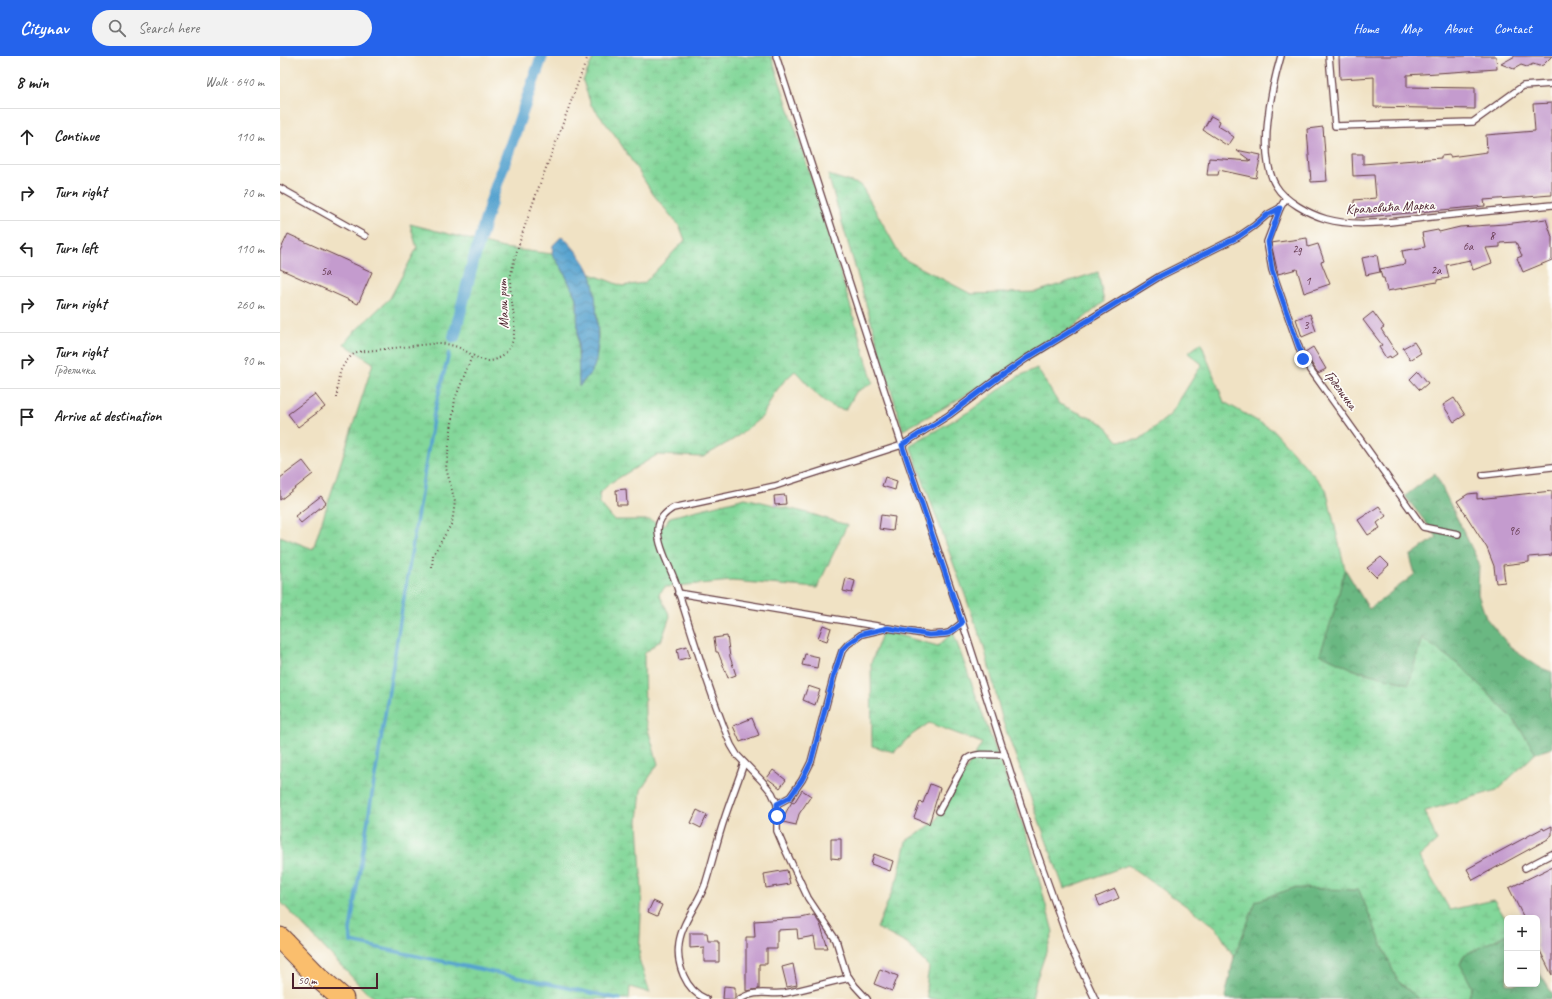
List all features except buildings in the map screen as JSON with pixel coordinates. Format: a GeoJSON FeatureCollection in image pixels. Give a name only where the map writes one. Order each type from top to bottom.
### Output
{"type":"FeatureCollection","features":[{"type":"Feature","properties":{"kind":"highway"},"geometry":{"type":"LineString","coordinates":[[280,938],[319,978],[343,999]]}},
{"type":"Feature","properties":{"kind":"lane"},"geometry":{"type":"LineString","coordinates":[[776,56],[1030,833],[1071,948],[1095,999]]}},
{"type":"Feature","properties":{"kind":"lane","name":"Краљевића Марка"},"geometry":{"type":"LineString","coordinates":[[1281,56],[1274,81],[1266,149],[1269,167],[1276,186],[1286,198],[1302,208],[1326,219],[1353,223],[1391,222],[1552,205]]}},
{"type":"Feature","properties":{"kind":"lane"},"geometry":{"type":"LineString","coordinates":[[1329,56],[1334,126],[1473,122],[1524,86],[1552,84]]}},
{"type":"Feature","properties":{"kind":"lane"},"geometry":{"type":"LineString","coordinates":[[280,188],[365,236]]}},
{"type":"Feature","properties":{"kind":"lane","name":"Грделичка"},"geometry":{"type":"LineString","coordinates":[[1286,198],[1280,208],[1268,242],[1272,270],[1303,359],[1423,527],[1458,534]]}},
{"type":"Feature","properties":{"kind":"lane"},"geometry":{"type":"LineString","coordinates":[[867,999],[854,986],[846,973],[836,940],[808,898],[783,845],[777,831],[777,804],[772,793],[737,755],[731,745],[702,670],[660,541],[658,529],[660,520],[665,513],[673,508],[775,486],[902,445],[949,415],[1027,358],[1160,276],[1238,237],[1267,215],[1280,208]]}},
{"type":"Feature","properties":{"kind":"lane"},"geometry":{"type":"LineString","coordinates":[[1483,475],[1552,467]]}},
{"type":"Feature","properties":{"kind":"lane"},"geometry":{"type":"LineString","coordinates":[[678,593],[929,635],[949,633],[962,623]]}},
{"type":"Feature","properties":{"kind":"lane"},"geometry":{"type":"LineString","coordinates":[[777,804],[790,797],[802,780],[811,762],[842,650],[856,637],[862,634],[888,628]]}},
{"type":"Feature","properties":{"kind":"lane"},"geometry":{"type":"LineString","coordinates":[[939,811],[970,756],[1005,755]]}},
{"type":"Feature","properties":{"kind":"lane"},"geometry":{"type":"LineString","coordinates":[[706,999],[691,988],[682,975],[678,959],[679,942],[685,924],[699,900],[705,884],[724,819],[744,763]]}},
{"type":"Feature","properties":{"kind":"lane"},"geometry":{"type":"LineString","coordinates":[[1525,868],[1552,854]]}},
{"type":"Feature","properties":{"kind":"lane"},"geometry":{"type":"LineString","coordinates":[[740,999],[748,994],[757,992],[785,993],[849,978]]}},
{"type":"Feature","properties":{"kind":"path","name":"Мали рит"},"geometry":{"type":"LineString","coordinates":[[337,398],[338,377],[348,358],[356,352],[439,343],[461,348],[479,360],[494,360],[503,356],[509,349],[513,342],[514,335],[514,310],[511,275],[520,239],[588,56]]}},
{"type":"Feature","properties":{"kind":"path"},"geometry":{"type":"LineString","coordinates":[[432,568],[433,555],[452,523],[455,502],[446,468],[455,400],[472,356]]}},
{"type":"Feature","properties":{"kind":"green space"},"geometry":{"type":"Polygon","coordinates":[[[594,56],[771,56],[824,219],[873,383],[856,392],[846,410],[824,401],[795,371],[785,380],[773,395],[763,416],[734,439],[703,457],[657,455],[610,483],[599,494],[600,503],[614,520],[650,520],[664,526],[670,517],[745,498],[808,513],[847,525],[817,588],[732,581],[665,587],[659,594],[670,616],[662,639],[644,654],[645,719],[658,764],[641,790],[638,821],[642,892],[639,959],[650,993],[630,987],[629,999],[377,999],[366,992],[280,901],[280,536],[313,549],[373,363],[344,344],[351,335],[390,298],[417,248],[410,224],[503,248],[552,254],[563,270],[577,300],[579,386],[592,369],[597,353],[598,331],[591,274],[622,286],[644,283],[685,240],[680,227],[653,194],[615,135],[591,105],[583,81],[594,56]]]}},
{"type":"Feature","properties":{"kind":"green space"},"geometry":{"type":"Polygon","coordinates":[[[828,175],[861,185],[902,258],[971,294],[1036,292],[1098,272],[1104,302],[1048,347],[903,430],[828,175]]]}},
{"type":"Feature","properties":{"kind":"green space"},"geometry":{"type":"Polygon","coordinates":[[[1201,343],[1224,402],[1273,430],[1326,489],[1345,569],[1333,615],[1320,654],[1357,671],[1409,684],[1422,638],[1464,669],[1514,720],[1536,753],[1497,790],[1425,811],[1437,841],[1419,857],[1450,910],[1494,900],[1504,916],[1504,935],[1464,955],[1460,964],[1472,987],[1468,999],[1419,999],[1397,980],[1359,890],[1293,888],[1256,901],[1234,957],[1216,927],[1128,865],[1064,889],[1003,722],[984,647],[910,445],[970,411],[1017,377],[1037,368],[1059,404],[1104,424],[1118,441],[1139,440],[1170,415],[1202,364],[1188,353],[1201,343]]]}},
{"type":"Feature","properties":{"kind":"green space"},"geometry":{"type":"Polygon","coordinates":[[[1435,473],[1479,563],[1478,594],[1486,618],[1512,649],[1539,667],[1552,672],[1552,748],[1536,753],[1514,720],[1464,669],[1422,638],[1409,684],[1357,671],[1320,654],[1333,615],[1345,569],[1369,609],[1415,574],[1410,556],[1437,537],[1405,496],[1435,473]]]}},
{"type":"Feature","properties":{"kind":"green space"},"geometry":{"type":"Polygon","coordinates":[[[883,631],[938,646],[953,632],[1030,845],[1053,932],[1036,981],[1032,999],[928,999],[926,987],[929,967],[907,944],[877,928],[898,877],[906,841],[935,822],[982,743],[929,723],[913,734],[894,752],[872,746],[871,663],[883,631]]]}},
{"type":"Feature","properties":{"kind":"green space"},"geometry":{"type":"Polygon","coordinates":[[[1293,888],[1359,890],[1397,980],[1419,999],[1227,999],[1225,997],[1234,957],[1256,901],[1293,888]]]}},
{"type":"Feature","properties":{"kind":"green space"},"geometry":{"type":"Polygon","coordinates":[[[1504,935],[1504,987],[1540,987],[1540,974],[1552,993],[1552,999],[1468,999],[1472,987],[1460,964],[1464,955],[1504,935]]]}},
{"type":"Feature","properties":{"kind":"water"},"geometry":{"type":"Polygon","coordinates":[[[562,236],[578,253],[588,268],[592,280],[596,304],[597,357],[594,367],[579,387],[577,300],[563,270],[552,254],[553,245],[562,236]]]}},
{"type":"Feature","properties":{"kind":"waterway"},"geometry":{"type":"LineString","coordinates":[[454,337],[473,262],[493,195],[542,56]]}},
{"type":"Feature","properties":{"kind":"waterway"},"geometry":{"type":"LineString","coordinates":[[449,353],[434,413],[350,930],[351,942],[620,999]]}},
{"type":"Feature","properties":{"kind":"route"},"geometry":{"type":"LineString","coordinates":[[777,816],[777,804],[790,797],[802,780],[811,762],[842,650],[856,637],[876,630],[888,628],[929,635],[944,634],[949,633],[962,623],[902,445],[949,415],[1027,358],[1160,276],[1238,237],[1267,215],[1280,208],[1272,227],[1268,242],[1272,270],[1303,359]]}}]}
